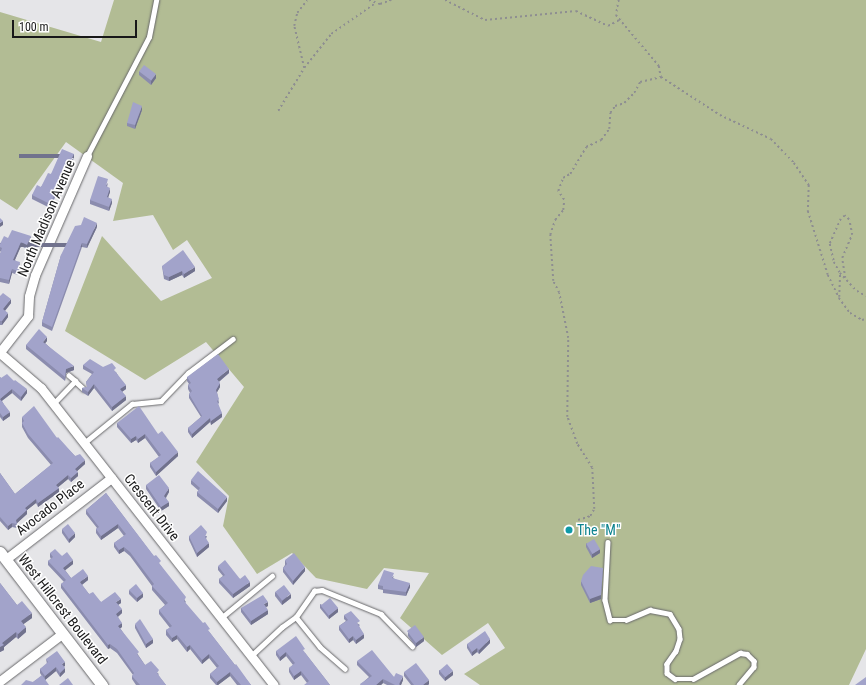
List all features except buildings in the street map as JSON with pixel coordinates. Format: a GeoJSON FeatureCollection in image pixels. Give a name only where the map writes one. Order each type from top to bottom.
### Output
{"type":"FeatureCollection","features":[{"type":"Feature","properties":{"kind":"street","name":"North Madison Avenue"},"geometry":{"type":"LineString","coordinates":[[0,352],[28,316],[29,296],[35,275],[87,156]]}},
{"type":"Feature","properties":{"kind":"street","name":"Crescent Drive"},"geometry":{"type":"LineString","coordinates":[[0,352],[41,388],[274,685]]}},
{"type":"Feature","properties":{"kind":"street","name":"Avocado Place"},"geometry":{"type":"LineString","coordinates":[[3,556],[111,478]]}},
{"type":"Feature","properties":{"kind":"street","name":"West Hillcrest Boulevard"},"geometry":{"type":"LineString","coordinates":[[3,556],[102,685]]}},
{"type":"Feature","properties":{"kind":"street"},"geometry":{"type":"LineString","coordinates":[[0,681],[63,633]]}},
{"type":"Feature","properties":{"kind":"lane"},"geometry":{"type":"LineString","coordinates":[[87,156],[149,37],[156,0]]}},
{"type":"Feature","properties":{"kind":"lane"},"geometry":{"type":"LineString","coordinates":[[84,443],[132,404],[160,401],[188,373],[233,339]]}},
{"type":"Feature","properties":{"kind":"lane"},"geometry":{"type":"LineString","coordinates":[[69,376],[84,389]]}},
{"type":"Feature","properties":{"kind":"lane"},"geometry":{"type":"LineString","coordinates":[[53,404],[74,381]]}},
{"type":"Feature","properties":{"kind":"lane"},"geometry":{"type":"LineString","coordinates":[[608,542],[605,600],[610,620],[626,620],[650,610],[670,614],[679,629],[680,639],[676,651],[667,664],[667,672],[675,679],[693,679],[740,653],[747,654],[754,661],[754,667],[739,685]]}},
{"type":"Feature","properties":{"kind":"lane"},"geometry":{"type":"LineString","coordinates":[[221,618],[272,576]]}},
{"type":"Feature","properties":{"kind":"lane"},"geometry":{"type":"LineString","coordinates":[[251,656],[296,617],[314,591],[322,590],[381,614],[412,646]]}},
{"type":"Feature","properties":{"kind":"lane"},"geometry":{"type":"LineString","coordinates":[[296,617],[320,647],[345,669]]}},
{"type":"Feature","properties":{"kind":"path"},"geometry":{"type":"LineString","coordinates":[[304,68],[294,26],[297,13],[307,0]]}},
{"type":"Feature","properties":{"kind":"path"},"geometry":{"type":"LineString","coordinates":[[370,0],[374,4]]}},
{"type":"Feature","properties":{"kind":"path"},"geometry":{"type":"LineString","coordinates":[[278,111],[304,68],[331,34],[374,4],[380,4],[392,0]]}},
{"type":"Feature","properties":{"kind":"path"},"geometry":{"type":"LineString","coordinates":[[445,0],[485,20],[576,12],[608,26],[621,19]]}},
{"type":"Feature","properties":{"kind":"path"},"geometry":{"type":"LineString","coordinates":[[619,0],[616,15],[621,19],[659,66],[662,77],[720,115],[771,139],[794,163],[809,186],[808,211],[828,275],[839,298],[850,313],[862,320],[866,319]]}},
{"type":"Feature","properties":{"kind":"path"},"geometry":{"type":"LineString","coordinates":[[578,520],[590,516],[594,509],[592,468],[574,439],[567,417],[568,338],[559,294],[553,281],[550,235],[555,220],[563,210],[564,200],[558,191],[563,178],[570,174],[586,148],[601,140],[609,128],[610,113],[615,106],[624,103],[640,82],[662,77]]}},
{"type":"Feature","properties":{"kind":"path"},"geometry":{"type":"LineString","coordinates":[[844,278],[842,258],[852,235],[849,220],[845,216],[841,219],[830,244],[834,262],[844,278],[866,296]]}},
{"type":"Feature","properties":{"kind":"path"},"geometry":{"type":"LineString","coordinates":[[839,298],[840,273]]}},
{"type":"Feature","properties":{"kind":"green space"},"geometry":{"type":"Polygon","coordinates":[[[114,0],[866,0],[866,649],[849,685],[480,685],[464,674],[505,648],[488,623],[442,655],[400,618],[429,573],[384,568],[367,589],[316,578],[292,553],[257,574],[223,526],[229,496],[196,462],[244,387],[206,342],[145,380],[65,331],[102,236],[161,301],[212,278],[187,240],[173,250],[153,215],[113,221],[123,183],[66,142],[17,210],[0,199],[0,12],[101,42],[114,0]]]}},
{"type":"Feature","properties":{"kind":"place","name":"The \"M\""},"geometry":{"type":"Point","coordinates":[569,530]}}]}
